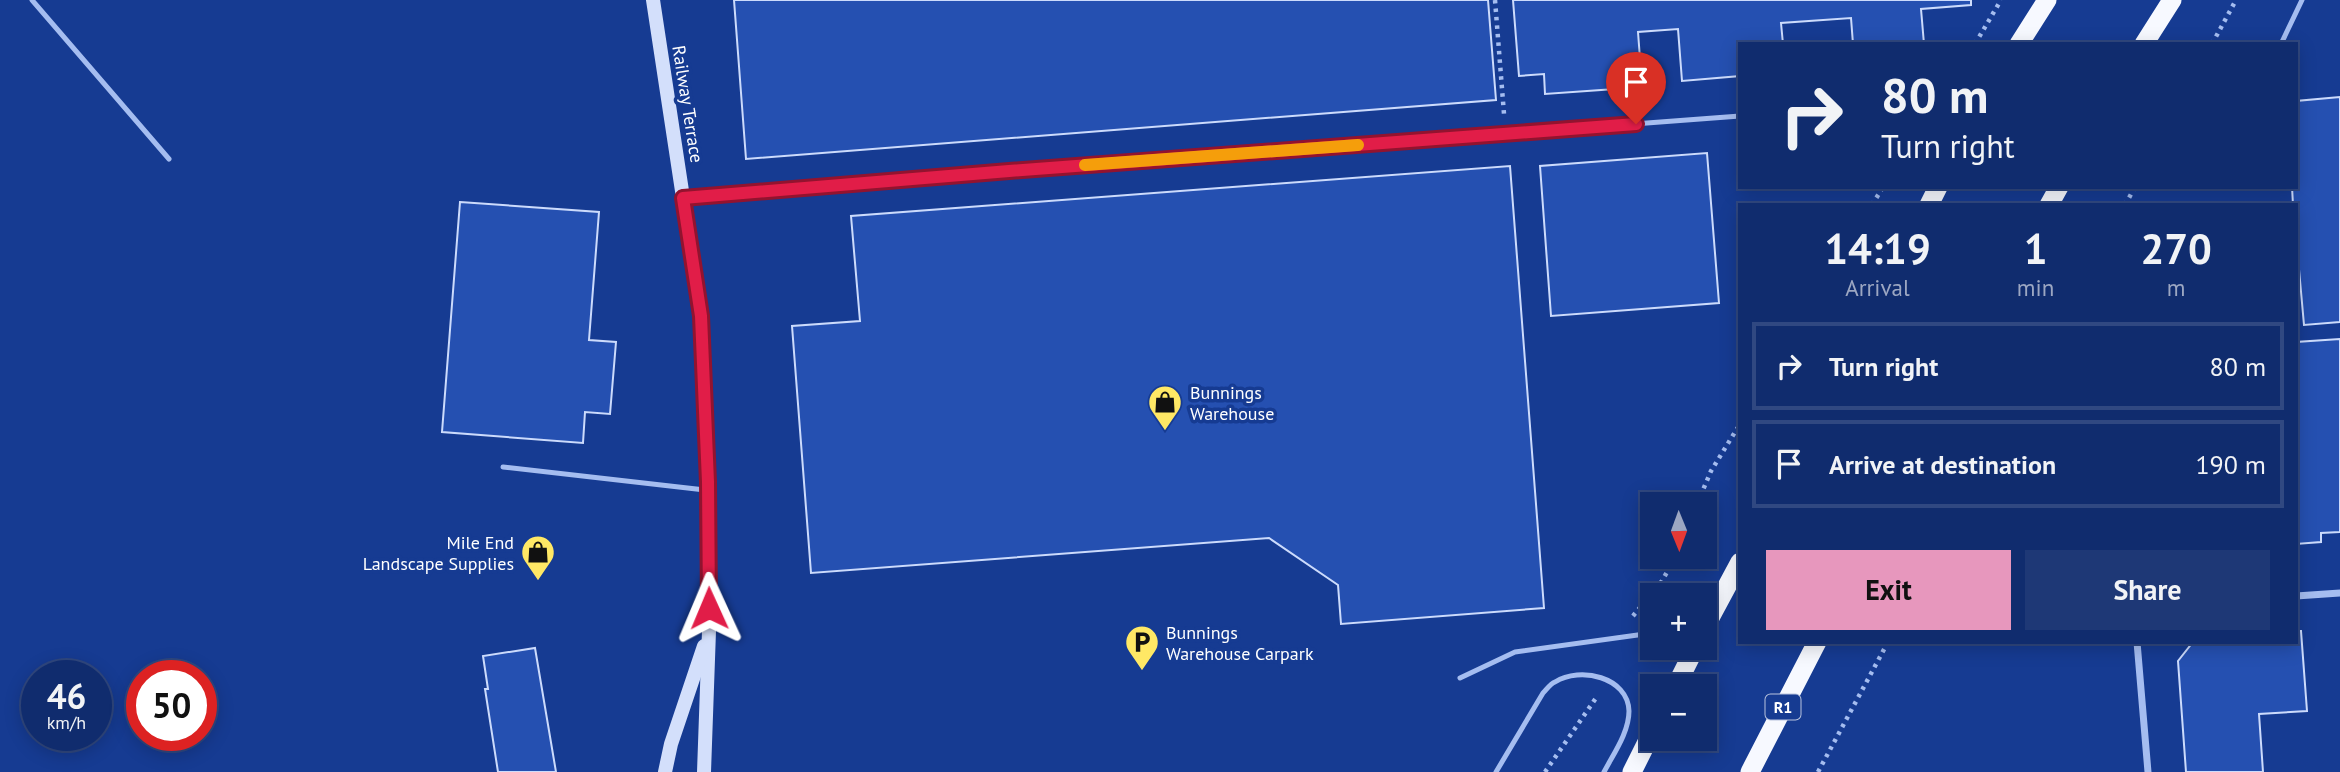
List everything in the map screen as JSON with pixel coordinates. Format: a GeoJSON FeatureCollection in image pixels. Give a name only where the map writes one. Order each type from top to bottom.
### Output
{"type":"FeatureCollection","features":[{"type":"Feature","properties":{"kind":"highway"},"geometry":{"type":"LineString","coordinates":[[2020,42],[2048,0]]}},
{"type":"Feature","properties":{"kind":"highway"},"geometry":{"type":"LineString","coordinates":[[2145,42],[2172,0]]}},
{"type":"Feature","properties":{"kind":"highway"},"geometry":{"type":"LineString","coordinates":[[1717,599],[1738,565]]}},
{"type":"Feature","properties":{"kind":"highway","name":"R1"},"geometry":{"type":"LineString","coordinates":[[1750,772],[1816,644]]}},
{"type":"Feature","properties":{"kind":"highway"},"geometry":{"type":"LineString","coordinates":[[1632,772],[1642,751]]}},
{"type":"Feature","properties":{"kind":"main road","name":"Railway Terrace"},"geometry":{"type":"LineString","coordinates":[[653,0],[701,316],[708,491],[709,631],[704,772]]}},
{"type":"Feature","properties":{"kind":"main road","name":"Railway Terrace"},"geometry":{"type":"LineString","coordinates":[[664,772],[709,631]]}},
{"type":"Feature","properties":{"kind":"street"},"geometry":{"type":"LineString","coordinates":[[2298,596],[2340,593]]}},
{"type":"Feature","properties":{"kind":"street"},"geometry":{"type":"LineString","coordinates":[[2137,644],[2148,772]]}},
{"type":"Feature","properties":{"kind":"lane"},"geometry":{"type":"LineString","coordinates":[[32,0],[169,159]]}},
{"type":"Feature","properties":{"kind":"lane"},"geometry":{"type":"LineString","coordinates":[[2282,42],[2302,0]]}},
{"type":"Feature","properties":{"kind":"lane"},"geometry":{"type":"LineString","coordinates":[[683,198],[1738,116]]}},
{"type":"Feature","properties":{"kind":"lane"},"geometry":{"type":"LineString","coordinates":[[503,467],[708,491]]}},
{"type":"Feature","properties":{"kind":"lane"},"geometry":{"type":"LineString","coordinates":[[1460,678],[1515,652],[1640,634]]}},
{"type":"Feature","properties":{"kind":"lane"},"geometry":{"type":"LineString","coordinates":[[1496,772],[1553,682],[1566,677],[1585,675],[1603,678],[1616,685],[1625,696],[1629,709],[1627,727],[1604,772]]}},
{"type":"Feature","properties":{"kind":"path"},"geometry":{"type":"LineString","coordinates":[[1495,0],[1506,134]]}},
{"type":"Feature","properties":{"kind":"path"},"geometry":{"type":"LineString","coordinates":[[1976,42],[2001,0]]}},
{"type":"Feature","properties":{"kind":"path"},"geometry":{"type":"LineString","coordinates":[[2213,42],[2236,0]]}},
{"type":"Feature","properties":{"kind":"path"},"geometry":{"type":"LineString","coordinates":[[1702,492],[1711,471],[1738,427]]}},
{"type":"Feature","properties":{"kind":"path"},"geometry":{"type":"LineString","coordinates":[[1630,627],[1634,615],[1669,569]]}},
{"type":"Feature","properties":{"kind":"path"},"geometry":{"type":"LineString","coordinates":[[1818,772],[1887,644]]}},
{"type":"Feature","properties":{"kind":"path"},"geometry":{"type":"LineString","coordinates":[[1545,772],[1597,696]]}},
{"type":"Feature","properties":{"kind":"building"},"geometry":{"type":"Polygon","coordinates":[[[734,0],[1488,0],[1496,100],[746,159],[734,0]]]}},
{"type":"Feature","properties":{"kind":"building"},"geometry":{"type":"Polygon","coordinates":[[[1513,0],[1971,0],[1971,5],[1921,9],[1924,42],[1853,42],[1851,18],[1781,23],[1783,42],[1738,42],[1738,76],[1682,81],[1678,29],[1638,32],[1641,72],[1628,74],[1629,88],[1545,94],[1544,74],[1519,76],[1513,0]]]}},
{"type":"Feature","properties":{"kind":"building"},"geometry":{"type":"Polygon","coordinates":[[[2340,97],[2340,322],[2304,325],[2298,258],[2298,203],[2293,203],[2292,189],[2298,189],[2298,101],[2340,97]]]}},
{"type":"Feature","properties":{"kind":"building"},"geometry":{"type":"Polygon","coordinates":[[[1707,153],[1719,303],[1551,316],[1540,166],[1707,153]]]}},
{"type":"Feature","properties":{"kind":"building","name":"Bunnings Warehouse"},"geometry":{"type":"Polygon","coordinates":[[[1510,166],[1544,608],[1341,624],[1338,585],[1269,538],[811,573],[792,326],[860,321],[851,216],[1510,166]]]}},
{"type":"Feature","properties":{"kind":"building"},"geometry":{"type":"Polygon","coordinates":[[[460,202],[599,212],[589,340],[616,342],[610,414],[585,412],[583,443],[442,432],[460,202]]]}},
{"type":"Feature","properties":{"kind":"building"},"geometry":{"type":"Polygon","coordinates":[[[2340,339],[2340,532],[2321,533],[2321,542],[2298,544],[2298,342],[2340,339]]]}},
{"type":"Feature","properties":{"kind":"building"},"geometry":{"type":"Polygon","coordinates":[[[2298,631],[2301,631],[2307,711],[2259,714],[2263,772],[2186,772],[2178,661],[2191,644],[2298,644],[2298,631]]]}},
{"type":"Feature","properties":{"kind":"building"},"geometry":{"type":"Polygon","coordinates":[[[535,648],[556,772],[498,772],[485,689],[488,689],[483,656],[535,648]]]}},
{"type":"Feature","properties":{"kind":"slow traffic"},"geometry":{"type":"LineString","coordinates":[[1085,165],[1358,145]]}},
{"type":"Feature","properties":{"kind":"place","name":"Bunnings Warehouse"},"geometry":{"type":"Point","coordinates":[1165,432]}},
{"type":"Feature","properties":{"kind":"place","name":"Mile End Landscape Supplies"},"geometry":{"type":"Point","coordinates":[538,582]}},
{"type":"Feature","properties":{"kind":"place","name":"Bunnings Warehouse Carpark"},"geometry":{"type":"Point","coordinates":[1142,672]}},
{"type":"Feature","properties":{"kind":"route"},"geometry":{"type":"LineString","coordinates":[[709,608],[708,482],[701,316],[683,198],[1636,124]]}}]}
